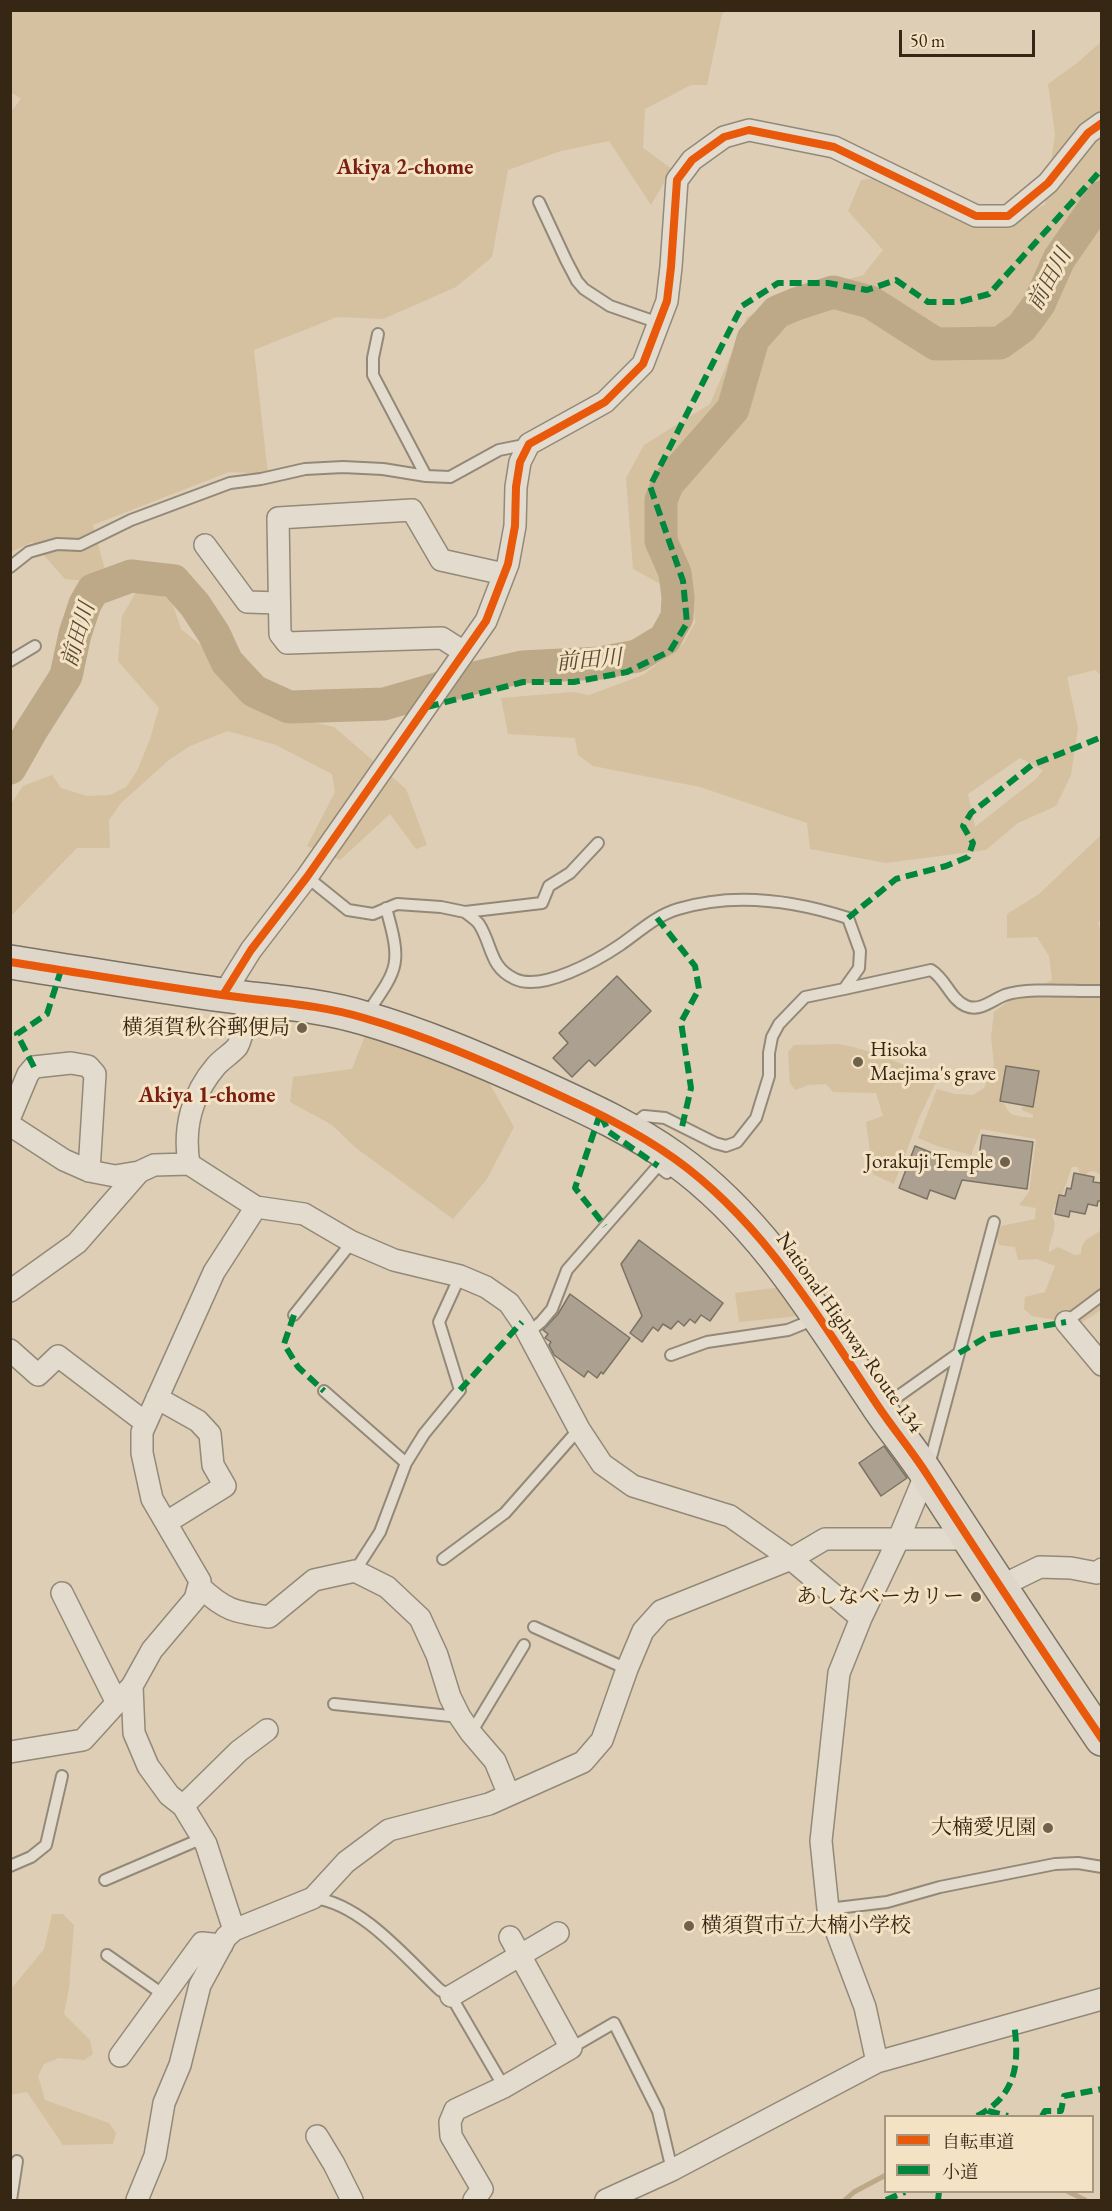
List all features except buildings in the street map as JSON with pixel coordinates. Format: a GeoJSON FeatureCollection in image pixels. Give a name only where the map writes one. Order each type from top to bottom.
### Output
{"type":"FeatureCollection","features":[{"type":"Feature","properties":{"kind":"highway","name":"National Highway Route 134"},"geometry":{"type":"LineString","coordinates":[[10,962],[331,1010],[364,1018],[498,1067],[629,1129],[677,1160],[727,1204],[737,1223],[767,1246],[820,1317],[1101,1739]]}},
{"type":"Feature","properties":{"kind":"street"},"geometry":{"type":"LineString","coordinates":[[189,1164],[185,1143],[190,1112],[203,1084],[217,1064],[238,1046],[237,997],[251,950],[307,877],[486,621],[508,564],[515,526],[516,487],[520,462],[529,444],[605,402],[643,364],[667,301],[677,180],[692,160],[724,137],[749,130],[834,147],[976,216],[1008,216],[1048,183],[1088,133],[1101,123]]}},
{"type":"Feature","properties":{"kind":"street"},"geometry":{"type":"LineString","coordinates":[[464,652],[442,638],[287,643],[279,634],[278,518],[412,510],[441,560],[504,573]]}},
{"type":"Feature","properties":{"kind":"street"},"geometry":{"type":"LineString","coordinates":[[205,545],[248,602],[279,603]]}},
{"type":"Feature","properties":{"kind":"street"},"geometry":{"type":"LineString","coordinates":[[10,1117],[27,1074],[34,1067],[71,1063],[88,1066],[95,1074],[89,1171]]}},
{"type":"Feature","properties":{"kind":"street"},"geometry":{"type":"LineString","coordinates":[[10,1125],[63,1160],[89,1171],[115,1176],[139,1172],[154,1165],[189,1164],[256,1207],[304,1214],[352,1242],[394,1260],[460,1276],[486,1287],[509,1303],[529,1332],[579,1429],[602,1464],[633,1486],[730,1516],[791,1559],[861,1618]]}},
{"type":"Feature","properties":{"kind":"street"},"geometry":{"type":"LineString","coordinates":[[10,1291],[77,1243],[139,1172]]}},
{"type":"Feature","properties":{"kind":"street"},"geometry":{"type":"LineString","coordinates":[[10,1752],[83,1740],[132,1686],[152,1650],[195,1599],[200,1581],[152,1499],[142,1432],[214,1272],[256,1207]]}},
{"type":"Feature","properties":{"kind":"street"},"geometry":{"type":"LineString","coordinates":[[1066,1322],[1101,1365]]}},
{"type":"Feature","properties":{"kind":"street"},"geometry":{"type":"LineString","coordinates":[[10,1350],[38,1375],[58,1356],[146,1423]]}},
{"type":"Feature","properties":{"kind":"street"},"geometry":{"type":"LineString","coordinates":[[157,1398],[198,1421],[210,1434],[213,1465],[225,1486],[167,1522]]}},
{"type":"Feature","properties":{"kind":"street"},"geometry":{"type":"LineString","coordinates":[[877,2062],[866,2007],[828,1909],[821,1840],[839,1673],[926,1473]]}},
{"type":"Feature","properties":{"kind":"street"},"geometry":{"type":"LineString","coordinates":[[120,2056],[202,1942],[228,1937],[313,1898],[346,1862],[389,1830],[489,1804],[583,1762],[602,1740],[643,1631],[661,1611],[791,1559],[825,1539],[968,1539]]}},
{"type":"Feature","properties":{"kind":"street"},"geometry":{"type":"LineString","coordinates":[[1001,1586],[1040,1567],[1071,1568],[1100,1573]]}},
{"type":"Feature","properties":{"kind":"street"},"geometry":{"type":"LineString","coordinates":[[200,1587],[212,1598],[233,1611],[269,1617],[314,1580],[356,1571],[387,1587],[420,1617],[437,1655],[450,1697],[465,1725],[495,1761],[509,1795]]}},
{"type":"Feature","properties":{"kind":"street"},"geometry":{"type":"LineString","coordinates":[[62,1593],[116,1701]]}},
{"type":"Feature","properties":{"kind":"street"},"geometry":{"type":"LineString","coordinates":[[132,1686],[134,1733],[148,1766],[169,1795],[183,1806],[202,1838],[228,1937],[200,1985],[180,2065],[164,2103],[155,2156],[137,2200]]}},
{"type":"Feature","properties":{"kind":"street"},"geometry":{"type":"LineString","coordinates":[[183,1806],[239,1751],[267,1730]]}},
{"type":"Feature","properties":{"kind":"street"},"geometry":{"type":"LineString","coordinates":[[451,1996],[515,1946],[558,1933]]}},
{"type":"Feature","properties":{"kind":"street"},"geometry":{"type":"LineString","coordinates":[[474,2200],[482,2189],[451,2136],[450,2122],[455,2110],[504,2087],[572,2048],[515,1946]]}},
{"type":"Feature","properties":{"kind":"street"},"geometry":{"type":"LineString","coordinates":[[606,2200],[672,2170],[877,2062],[1101,1999]]}},
{"type":"Feature","properties":{"kind":"street"},"geometry":{"type":"LineString","coordinates":[[317,2136],[352,2200]]}},
{"type":"Feature","properties":{"kind":"lane"},"geometry":{"type":"LineString","coordinates":[[539,202],[566,260],[584,289],[610,306],[659,323]]}},
{"type":"Feature","properties":{"kind":"lane"},"geometry":{"type":"LineString","coordinates":[[378,334],[373,358],[373,375],[426,476]]}},
{"type":"Feature","properties":{"kind":"lane"},"geometry":{"type":"LineString","coordinates":[[10,567],[29,552],[57,544],[80,545],[131,520],[230,483],[305,469],[343,467],[450,477],[499,450],[529,444]]}},
{"type":"Feature","properties":{"kind":"lane"},"geometry":{"type":"LineString","coordinates":[[10,661],[35,646]]}},
{"type":"Feature","properties":{"kind":"lane"},"geometry":{"type":"LineString","coordinates":[[307,877],[348,910],[373,914],[397,904],[441,907],[465,912],[542,903],[549,886],[570,873],[598,843]]}},
{"type":"Feature","properties":{"kind":"lane"},"geometry":{"type":"LineString","coordinates":[[465,912],[478,923],[498,968],[517,981],[541,982],[572,971],[618,946],[657,918],[678,909],[719,901],[762,899],[800,904],[848,918],[860,951],[860,968],[844,989]]}},
{"type":"Feature","properties":{"kind":"lane"},"geometry":{"type":"LineString","coordinates":[[364,1018],[390,981],[397,962],[395,942],[386,908]]}},
{"type":"Feature","properties":{"kind":"lane"},"geometry":{"type":"LineString","coordinates":[[629,1129],[644,1116],[665,1118],[715,1143],[726,1146],[737,1142],[756,1118],[769,1076],[769,1053],[772,1037],[778,1024],[805,997],[932,970],[939,975],[958,1002],[969,1007],[984,1006],[1005,995],[1032,992],[1101,992]]}},
{"type":"Feature","properties":{"kind":"lane"},"geometry":{"type":"LineString","coordinates":[[529,1332],[552,1310],[567,1270],[658,1166],[675,1180]]}},
{"type":"Feature","properties":{"kind":"lane"},"geometry":{"type":"LineString","coordinates":[[926,1473],[994,1222]]}},
{"type":"Feature","properties":{"kind":"lane"},"geometry":{"type":"LineString","coordinates":[[294,1315],[352,1242]]}},
{"type":"Feature","properties":{"kind":"lane"},"geometry":{"type":"LineString","coordinates":[[356,1571],[380,1532],[406,1463],[424,1434],[460,1390],[439,1322],[460,1276]]}},
{"type":"Feature","properties":{"kind":"lane"},"geometry":{"type":"LineString","coordinates":[[1066,1322],[1101,1295]]}},
{"type":"Feature","properties":{"kind":"lane"},"geometry":{"type":"LineString","coordinates":[[670,1355],[707,1342],[789,1330],[820,1317]]}},
{"type":"Feature","properties":{"kind":"lane"},"geometry":{"type":"LineString","coordinates":[[880,1408],[958,1353]]}},
{"type":"Feature","properties":{"kind":"lane"},"geometry":{"type":"LineString","coordinates":[[324,1390],[406,1463]]}},
{"type":"Feature","properties":{"kind":"lane"},"geometry":{"type":"LineString","coordinates":[[443,1559],[505,1513],[579,1429]]}},
{"type":"Feature","properties":{"kind":"lane"},"geometry":{"type":"LineString","coordinates":[[534,1627],[627,1669]]}},
{"type":"Feature","properties":{"kind":"lane"},"geometry":{"type":"LineString","coordinates":[[334,1704],[465,1725],[524,1645]]}},
{"type":"Feature","properties":{"kind":"lane"},"geometry":{"type":"LineString","coordinates":[[10,1866],[31,1857],[46,1845],[62,1776]]}},
{"type":"Feature","properties":{"kind":"lane"},"geometry":{"type":"LineString","coordinates":[[105,1881],[202,1838]]}},
{"type":"Feature","properties":{"kind":"lane"},"geometry":{"type":"LineString","coordinates":[[828,1909],[887,1902],[940,1887],[1055,1864],[1078,1863],[1101,1868]]}},
{"type":"Feature","properties":{"kind":"lane"},"geometry":{"type":"LineString","coordinates":[[313,1898],[328,1900],[379,1932],[440,1990],[451,1996],[504,2087]]}},
{"type":"Feature","properties":{"kind":"lane"},"geometry":{"type":"LineString","coordinates":[[107,1955],[164,1995]]}},
{"type":"Feature","properties":{"kind":"lane"},"geometry":{"type":"LineString","coordinates":[[572,2048],[614,2023],[658,2111],[672,2170]]}},
{"type":"Feature","properties":{"kind":"lane"},"geometry":{"type":"LineString","coordinates":[[12,2200],[17,2161]]}},
{"type":"Feature","properties":{"kind":"shaded area"},"geometry":{"type":"Polygon","coordinates":[[[11,11],[726,11],[722,14],[707,85],[691,85],[645,109],[643,148],[672,169],[651,205],[609,141],[561,151],[508,170],[492,257],[456,287],[383,319],[337,317],[254,350],[268,474],[229,472],[93,525],[105,570],[86,581],[65,579],[32,542],[11,552],[10,113],[21,99],[11,92],[11,11]]]}},
{"type":"Feature","properties":{"kind":"shaded area"},"geometry":{"type":"Polygon","coordinates":[[[1101,42],[1101,675],[1095,670],[1067,677],[1078,728],[1071,775],[1056,806],[1018,823],[986,850],[886,863],[810,849],[807,823],[700,787],[593,766],[578,755],[575,738],[508,734],[501,698],[573,692],[589,695],[643,675],[683,644],[695,623],[694,606],[633,569],[626,478],[644,445],[710,404],[747,317],[778,300],[863,275],[883,250],[848,211],[861,180],[917,172],[935,205],[982,228],[1045,205],[1055,134],[1048,84],[1101,42]],[[1020,758],[968,794],[975,827],[1036,779],[1043,770],[1020,758]]]}},
{"type":"Feature","properties":{"kind":"shaded area"},"geometry":{"type":"Polygon","coordinates":[[[138,589],[171,599],[181,629],[203,647],[264,711],[334,727],[406,789],[427,845],[416,849],[390,814],[340,860],[307,846],[335,792],[332,774],[276,745],[228,731],[190,746],[169,760],[121,803],[109,820],[110,848],[77,848],[11,916],[11,804],[23,786],[52,775],[61,788],[87,796],[110,795],[126,787],[137,771],[150,739],[159,708],[118,661],[122,616],[138,589]]]}},
{"type":"Feature","properties":{"kind":"shaded area"},"geometry":{"type":"Polygon","coordinates":[[[1101,835],[1102,920],[1098,922],[1102,940],[1101,1175],[1094,1171],[1088,1172],[1085,1176],[1079,1172],[1078,1167],[1072,1167],[1061,1198],[1054,1208],[1052,1216],[1055,1225],[1049,1247],[1049,1252],[1058,1247],[1075,1255],[1081,1254],[1085,1241],[1101,1230],[1101,1310],[1079,1324],[1032,1316],[1024,1309],[1025,1297],[1045,1292],[1055,1266],[1037,1259],[1018,1260],[1015,1247],[999,1245],[997,1236],[1001,1226],[1035,1219],[1036,1208],[1019,1205],[1029,1192],[1036,1139],[981,1129],[971,1155],[937,1146],[918,1138],[937,1089],[955,1094],[973,1095],[984,1088],[994,1065],[991,1037],[994,1012],[1010,1000],[1052,980],[1049,956],[1037,937],[1007,938],[1007,914],[1039,894],[1101,835]],[[1006,1066],[1000,1101],[1011,1114],[1033,1118],[1033,1115],[1022,1110],[1022,1107],[1032,1107],[1039,1071],[1006,1066]]]}},
{"type":"Feature","properties":{"kind":"shaded area"},"geometry":{"type":"Polygon","coordinates":[[[368,1028],[487,1079],[514,1127],[487,1179],[453,1219],[356,1148],[332,1125],[290,1102],[293,1077],[352,1069],[368,1028]]]}},
{"type":"Feature","properties":{"kind":"shaded area"},"geometry":{"type":"Polygon","coordinates":[[[839,1044],[889,1059],[936,1082],[919,1118],[894,1184],[873,1174],[866,1122],[883,1116],[876,1093],[833,1092],[826,1084],[809,1085],[795,1090],[790,1083],[788,1052],[794,1045],[839,1044]]]}},
{"type":"Feature","properties":{"kind":"shaded area"},"geometry":{"type":"Polygon","coordinates":[[[789,1286],[809,1315],[739,1322],[735,1293],[789,1286]]]}},
{"type":"Feature","properties":{"kind":"shaded area"},"geometry":{"type":"Polygon","coordinates":[[[52,1914],[63,1914],[74,1925],[69,1988],[64,2014],[90,2040],[93,2054],[84,2060],[59,2058],[44,2064],[38,2076],[45,2100],[109,2123],[116,2133],[113,2144],[63,2145],[27,2092],[11,2095],[11,1989],[44,1949],[52,1914]]]}},
{"type":"Feature","properties":{"kind":"waterway","name":"前田川"},"geometry":{"type":"LineString","coordinates":[[10,768],[66,676],[75,634],[85,604],[93,590],[131,576],[174,581],[195,605],[214,634],[227,662],[254,691],[289,707],[384,704],[474,678],[522,667],[600,663],[637,656],[665,639],[677,617],[678,597],[675,573],[661,541],[661,500],[668,483],[733,409],[753,339],[777,312],[833,292],[870,302],[936,344],[1000,343],[1022,327],[1039,304],[1059,259],[1102,197]]}},
{"type":"Feature","properties":{"kind":"waterway"},"geometry":{"type":"LineString","coordinates":[[845,2200],[854,2192],[884,2176]]}},
{"type":"Feature","properties":{"kind":"waterway"},"geometry":{"type":"LineString","coordinates":[[1071,2193],[1085,2200]]}},
{"type":"Feature","properties":{"kind":"marked path"},"geometry":{"type":"LineString","coordinates":[[427,707],[523,682],[574,682],[627,672],[670,651],[687,623],[683,581],[650,486],[742,306],[778,283],[828,283],[867,290],[896,280],[928,302],[959,302],[989,294],[1102,169]]}},
{"type":"Feature","properties":{"kind":"marked path"},"geometry":{"type":"LineString","coordinates":[[848,918],[896,879],[946,866],[968,857],[973,843],[963,826],[971,813],[1032,765],[1102,737]]}},
{"type":"Feature","properties":{"kind":"marked path"},"geometry":{"type":"LineString","coordinates":[[657,918],[695,966],[699,989],[681,1022],[691,1088],[682,1127]]}},
{"type":"Feature","properties":{"kind":"marked path"},"geometry":{"type":"LineString","coordinates":[[34,1067],[17,1034],[47,1014],[61,970]]}},
{"type":"Feature","properties":{"kind":"marked path"},"geometry":{"type":"LineString","coordinates":[[600,1114],[575,1188],[605,1226]]}},
{"type":"Feature","properties":{"kind":"marked path"},"geometry":{"type":"LineString","coordinates":[[601,1116],[609,1132],[658,1166]]}},
{"type":"Feature","properties":{"kind":"marked path"},"geometry":{"type":"LineString","coordinates":[[294,1315],[284,1344],[298,1367],[324,1391]]}},
{"type":"Feature","properties":{"kind":"marked path"},"geometry":{"type":"LineString","coordinates":[[460,1390],[522,1322]]}},
{"type":"Feature","properties":{"kind":"marked path"},"geometry":{"type":"LineString","coordinates":[[959,1353],[990,1335],[1066,1322]]}},
{"type":"Feature","properties":{"kind":"marked path"},"geometry":{"type":"LineString","coordinates":[[979,2115],[1000,2099],[1012,2078],[1016,2052],[1014,2024]]}},
{"type":"Feature","properties":{"kind":"marked path"},"geometry":{"type":"LineString","coordinates":[[1043,2115],[1045,2111],[1061,2111],[1064,2096],[1102,2089]]}},
{"type":"Feature","properties":{"kind":"marked path"},"geometry":{"type":"LineString","coordinates":[[988,2111],[1004,2115]]}},
{"type":"Feature","properties":{"kind":"marked path"},"geometry":{"type":"LineString","coordinates":[[886,2200],[903,2193]]}},
{"type":"Feature","properties":{"kind":"marked path"},"geometry":{"type":"LineString","coordinates":[[938,2200],[939,2193]]}},
{"type":"Feature","properties":{"kind":"cycle path"},"geometry":{"type":"LineString","coordinates":[[223,995],[251,950],[307,877],[486,621],[508,564],[515,526],[516,487],[520,462],[529,444],[605,402],[643,364],[667,301],[677,180],[692,160],[724,137],[749,130],[834,147],[976,216],[1008,216],[1048,183],[1088,133],[1102,123]]}},
{"type":"Feature","properties":{"kind":"cycle path"},"geometry":{"type":"LineString","coordinates":[[10,962],[196,991],[312,1006],[364,1018],[430,1040],[537,1085],[625,1128],[675,1159],[707,1184],[736,1212],[787,1273],[922,1467],[1102,1739]]}},
{"type":"Feature","properties":{"kind":"place","name":"横須賀秋谷郵便局"},"geometry":{"type":"Point","coordinates":[302,1028]}},
{"type":"Feature","properties":{"kind":"place","name":"Hisoka Maejima's grave"},"geometry":{"type":"Point","coordinates":[858,1062]}},
{"type":"Feature","properties":{"kind":"place","name":"Jorakuji Temple"},"geometry":{"type":"Point","coordinates":[1005,1162]}},
{"type":"Feature","properties":{"kind":"place","name":"あしなベーカリー"},"geometry":{"type":"Point","coordinates":[976,1597]}},
{"type":"Feature","properties":{"kind":"place","name":"大楠愛児園"},"geometry":{"type":"Point","coordinates":[1048,1828]}},
{"type":"Feature","properties":{"kind":"place","name":"横須賀市立大楠小学校"},"geometry":{"type":"Point","coordinates":[689,1926]}},
{"type":"Feature","properties":{"kind":"district","name":"Akiya 2-chome"},"geometry":{"type":"Point","coordinates":[405,168]}},
{"type":"Feature","properties":{"kind":"district","name":"Akiya 1-chome"},"geometry":{"type":"Point","coordinates":[207,1096]}}]}
